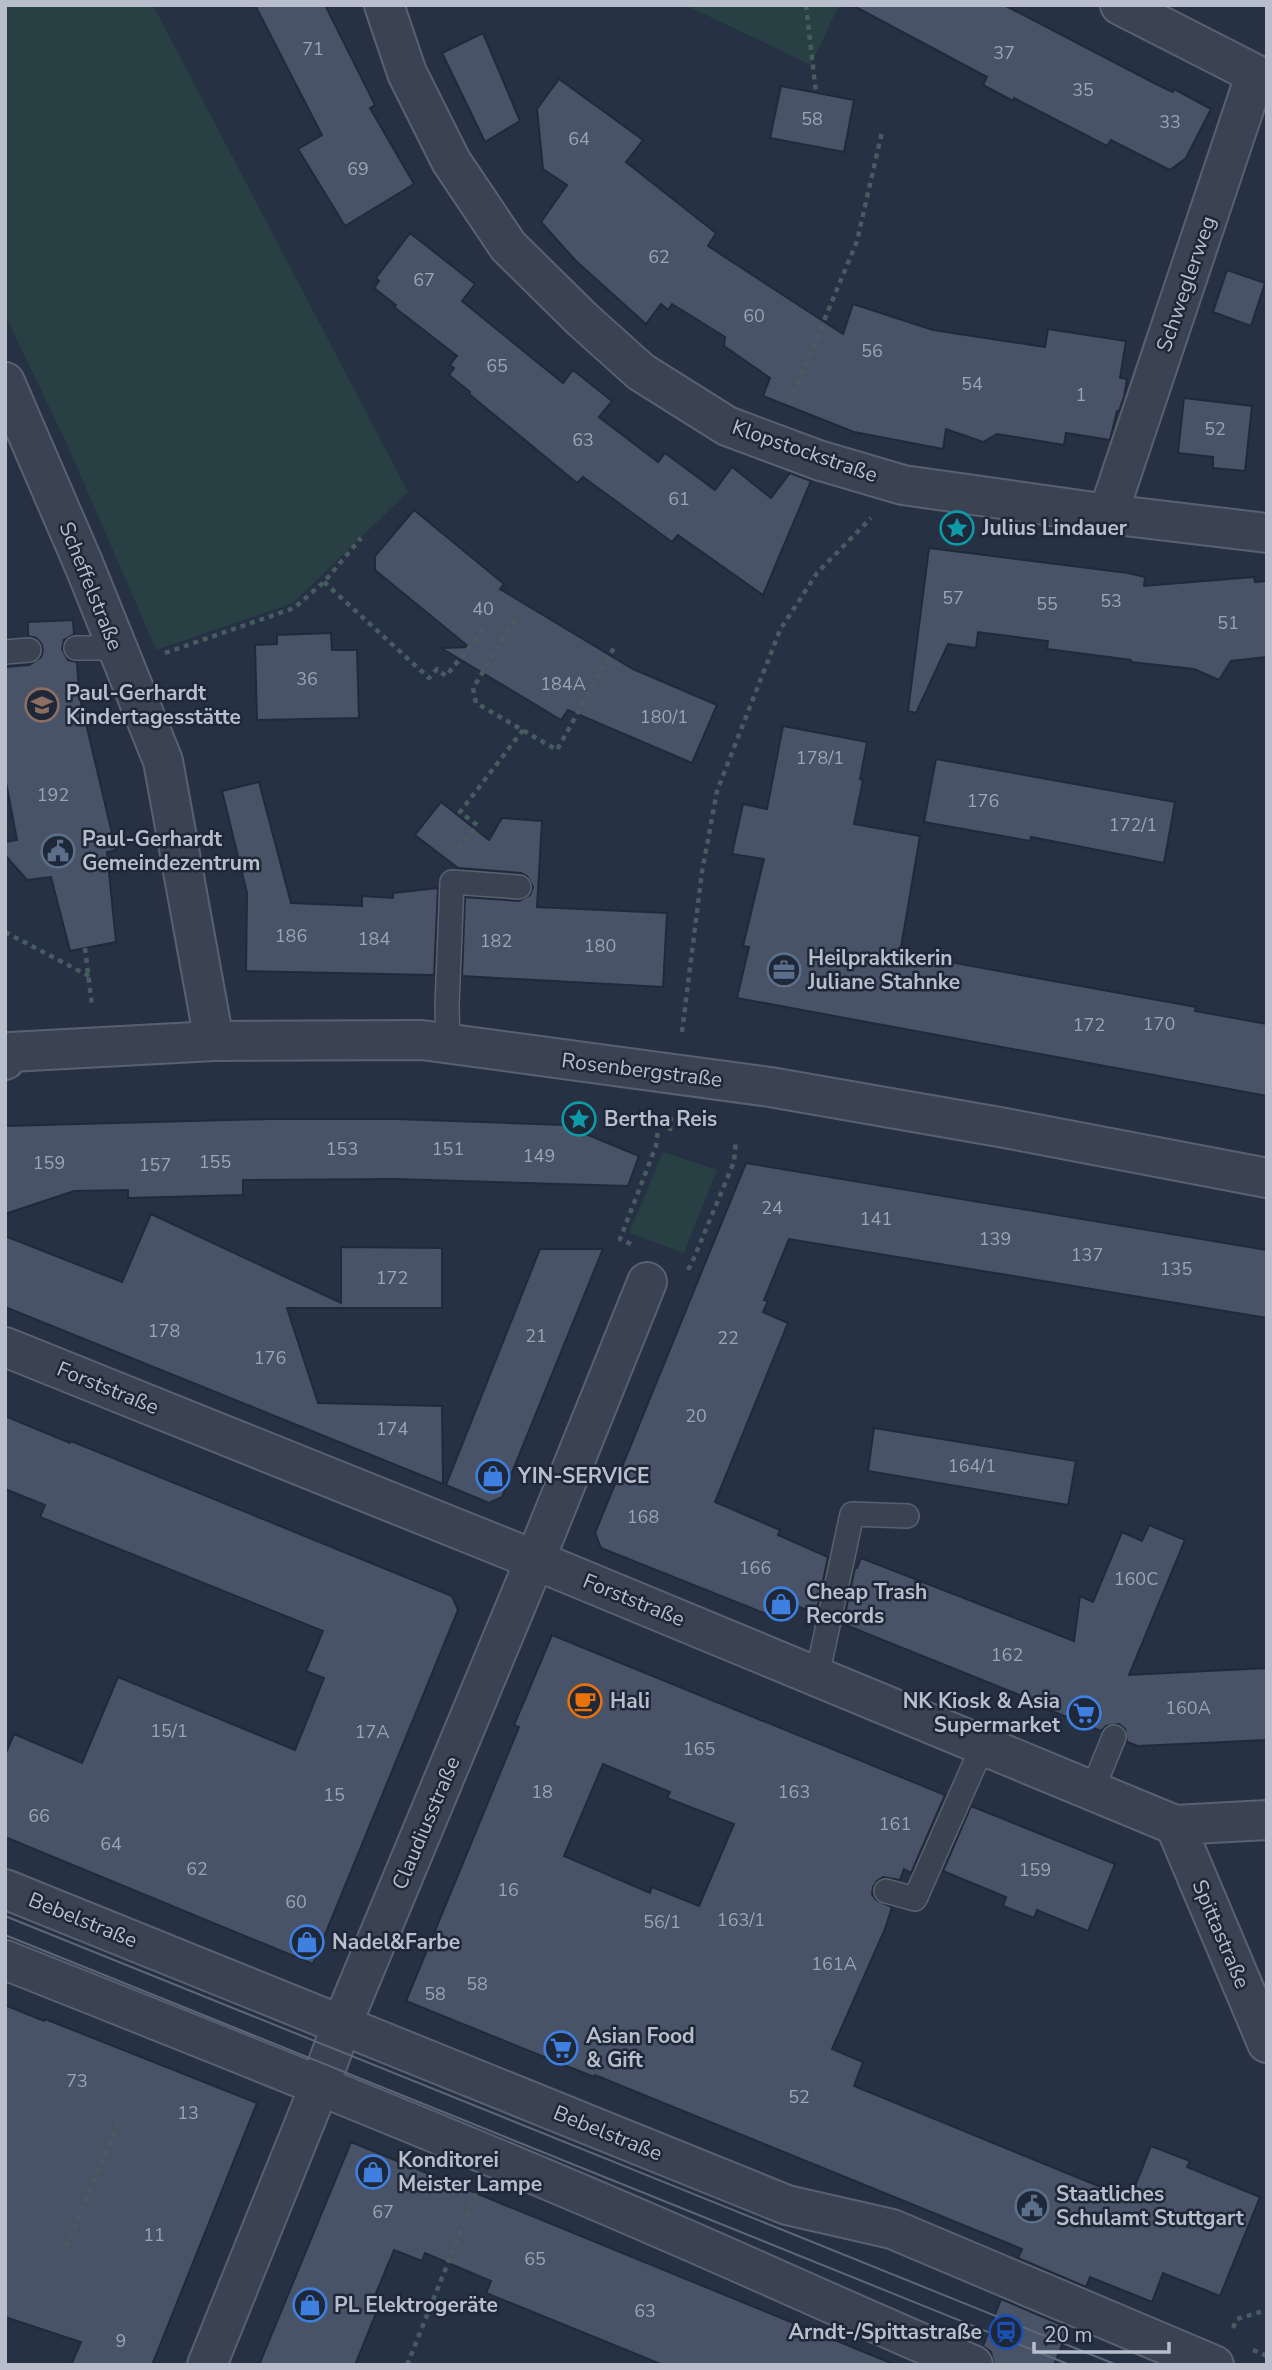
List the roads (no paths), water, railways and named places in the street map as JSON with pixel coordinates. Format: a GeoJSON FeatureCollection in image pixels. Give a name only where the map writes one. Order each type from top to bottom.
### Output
{"type":"FeatureCollection","features":[{"type":"Feature","properties":{"kind":"street","name":"Klopstockstraße"},"geometry":{"type":"LineString","coordinates":[[384,5],[407,73],[450,161],[508,246],[582,319],[641,372],[727,426],[818,460],[903,485],[1267,533]]}},
{"type":"Feature","properties":{"kind":"street"},"geometry":{"type":"LineString","coordinates":[[1120,5],[1263,70]]}},
{"type":"Feature","properties":{"kind":"street","name":"Schweglerweg"},"geometry":{"type":"LineString","coordinates":[[1108,514],[1263,70]]}},
{"type":"Feature","properties":{"kind":"street","name":"Scheffelstraße"},"geometry":{"type":"LineString","coordinates":[[5,382],[84,565],[163,761],[214,1041]]}},
{"type":"Feature","properties":{"kind":"street","name":"Rosenbergstraße"},"geometry":{"type":"LineString","coordinates":[[8,1056],[214,1041],[422,1040],[770,1087],[992,1125],[1267,1178]]}},
{"type":"Feature","properties":{"kind":"street","name":"Claudiusstraße"},"geometry":{"type":"LineString","coordinates":[[207,2365],[342,2024],[647,1282]]}},
{"type":"Feature","properties":{"kind":"street","name":"Forststraße"},"geometry":{"type":"LineString","coordinates":[[5,1347],[535,1559],[1175,1825],[1267,1820]]}},
{"type":"Feature","properties":{"kind":"street","name":"Spittastraße"},"geometry":{"type":"LineString","coordinates":[[1175,1825],[1267,2043]]}},
{"type":"Feature","properties":{"kind":"street","name":"Bebelstraße"},"geometry":{"type":"LineString","coordinates":[[5,1889],[787,2205],[892,2230],[1214,2365]]}},
{"type":"Feature","properties":{"kind":"street"},"geometry":{"type":"LineString","coordinates":[[5,1960],[320,2085],[667,2231],[973,2365]]}},
{"type":"Feature","properties":{"kind":"lane"},"geometry":{"type":"LineString","coordinates":[[76,648],[117,648]]}},
{"type":"Feature","properties":{"kind":"lane"},"geometry":{"type":"LineString","coordinates":[[5,652],[29,650]]}},
{"type":"Feature","properties":{"kind":"lane"},"geometry":{"type":"LineString","coordinates":[[448,1044],[452,882],[519,887]]}},
{"type":"Feature","properties":{"kind":"lane"},"geometry":{"type":"LineString","coordinates":[[817,1676],[852,1514],[907,1516]]}},
{"type":"Feature","properties":{"kind":"lane"},"geometry":{"type":"LineString","coordinates":[[1091,1791],[1114,1737]]}},
{"type":"Feature","properties":{"kind":"lane"},"geometry":{"type":"LineString","coordinates":[[886,1891],[915,1899],[983,1745]]}},
{"type":"Feature","properties":{"kind":"tram line"},"geometry":{"type":"LineString","coordinates":[[5,1916],[1117,2365]]}},
{"type":"Feature","properties":{"kind":"tram line"},"geometry":{"type":"LineString","coordinates":[[5,1935],[1070,2365]]}},
{"type":"Feature","properties":{"kind":"place","name":"Julius Lindauer"},"geometry":{"type":"Point","coordinates":[957,528]}},
{"type":"Feature","properties":{"kind":"place","name":"Paul-Gerhardt Kindertagesstätte"},"geometry":{"type":"Point","coordinates":[42,705]}},
{"type":"Feature","properties":{"kind":"place","name":"Paul-Gerhardt Gemeindezentrum"},"geometry":{"type":"Point","coordinates":[58,851]}},
{"type":"Feature","properties":{"kind":"place","name":"Heilpraktikerin Juliane Stahnke"},"geometry":{"type":"Point","coordinates":[784,970]}},
{"type":"Feature","properties":{"kind":"place","name":"Bertha Reis"},"geometry":{"type":"Point","coordinates":[579,1119]}},
{"type":"Feature","properties":{"kind":"place","name":"YIN-SERVICE"},"geometry":{"type":"Point","coordinates":[493,1476]}},
{"type":"Feature","properties":{"kind":"place","name":"Cheap Trash Records"},"geometry":{"type":"Point","coordinates":[781,1604]}},
{"type":"Feature","properties":{"kind":"place","name":"Hali"},"geometry":{"type":"Point","coordinates":[585,1701]}},
{"type":"Feature","properties":{"kind":"place","name":"NK Kiosk & Asia Supermarket"},"geometry":{"type":"Point","coordinates":[1084,1713]}},
{"type":"Feature","properties":{"kind":"place","name":"Nadel&Farbe"},"geometry":{"type":"Point","coordinates":[307,1942]}},
{"type":"Feature","properties":{"kind":"place","name":"Asian Food & Gift"},"geometry":{"type":"Point","coordinates":[561,2048]}},
{"type":"Feature","properties":{"kind":"place","name":"Konditorei Meister Lampe"},"geometry":{"type":"Point","coordinates":[373,2172]}},
{"type":"Feature","properties":{"kind":"place","name":"Staatliches Schulamt Stuttgart"},"geometry":{"type":"Point","coordinates":[1032,2206]}},
{"type":"Feature","properties":{"kind":"place","name":"PL Elektrogeräte"},"geometry":{"type":"Point","coordinates":[310,2305]}},
{"type":"Feature","properties":{"kind":"place","name":"Arndt-/Spittastraße"},"geometry":{"type":"Point","coordinates":[1006,2332]}}]}
